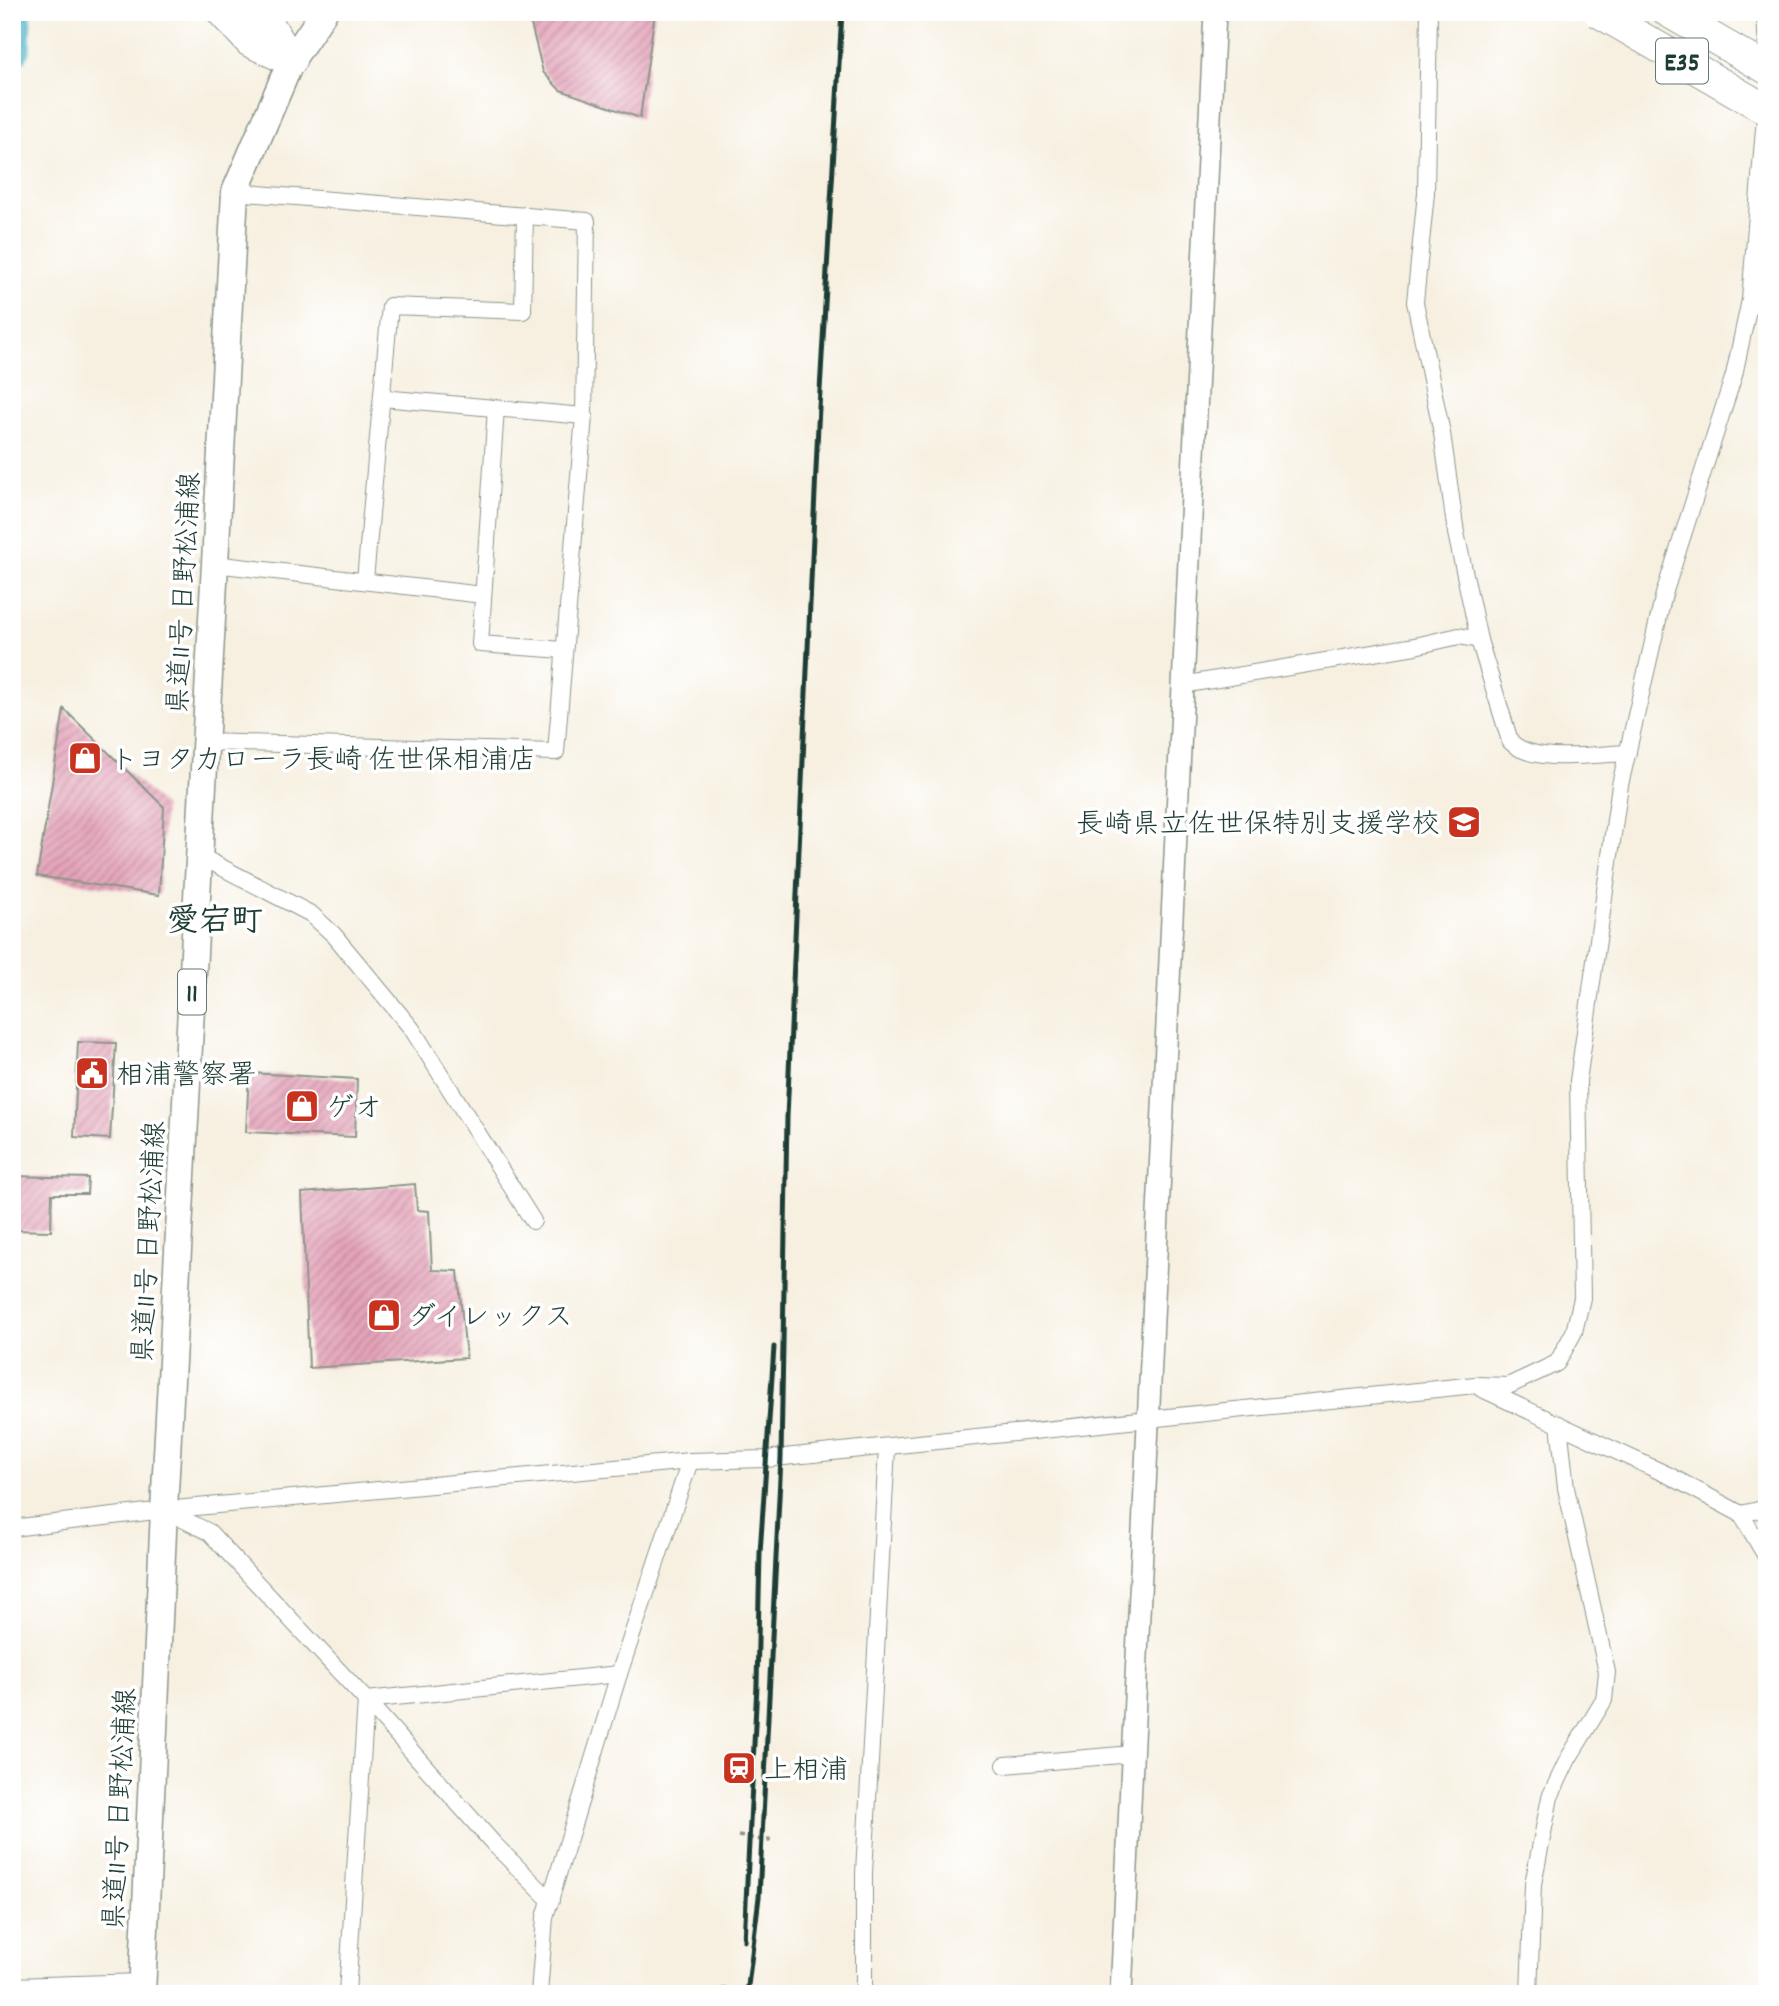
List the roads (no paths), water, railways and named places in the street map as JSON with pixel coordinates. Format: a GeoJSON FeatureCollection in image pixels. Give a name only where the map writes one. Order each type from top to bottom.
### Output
{"type":"FeatureCollection","features":[{"type":"Feature","properties":{"kind":"highway"},"geometry":{"type":"LineString","coordinates":[[222,12],[250,42],[291,61]]}},
{"type":"Feature","properties":{"kind":"highway"},"geometry":{"type":"LineString","coordinates":[[256,12],[269,24],[291,61]]}},
{"type":"Feature","properties":{"kind":"highway","name":"E35"},"geometry":{"type":"LineString","coordinates":[[1598,12],[1767,110]]}},
{"type":"Feature","properties":{"kind":"highway","name":"E35"},"geometry":{"type":"LineString","coordinates":[[1668,12],[1767,69]]}},
{"type":"Feature","properties":{"kind":"main road","name":"県道11号 日野松浦線"},"geometry":{"type":"LineString","coordinates":[[142,1988],[164,1510],[235,192],[291,61],[324,12]]}},
{"type":"Feature","properties":{"kind":"street"},"geometry":{"type":"LineString","coordinates":[[1121,1994],[1146,1419],[1215,12]]}},
{"type":"Feature","properties":{"kind":"street"},"geometry":{"type":"LineString","coordinates":[[1765,12],[1767,54]]}},
{"type":"Feature","properties":{"kind":"street"},"geometry":{"type":"LineString","coordinates":[[1427,15],[1426,193],[1415,302],[1442,433],[1456,533],[1479,640],[1510,741],[1519,751],[1535,756],[1628,753]]}},
{"type":"Feature","properties":{"kind":"street"},"geometry":{"type":"LineString","coordinates":[[12,1528],[164,1510],[690,1461],[765,1459],[887,1448],[1475,1385],[1508,1386],[1557,1363],[1574,1332],[1582,1298],[1578,1082],[1620,785],[1664,594],[1734,374],[1748,312],[1767,98]]}},
{"type":"Feature","properties":{"kind":"street"},"geometry":{"type":"LineString","coordinates":[[207,742],[556,752],[584,416],[587,220],[235,192]]}},
{"type":"Feature","properties":{"kind":"street"},"geometry":{"type":"LineString","coordinates":[[365,580],[390,306],[523,311],[525,215]]}},
{"type":"Feature","properties":{"kind":"street"},"geometry":{"type":"LineString","coordinates":[[382,398],[584,416]]}},
{"type":"Feature","properties":{"kind":"street"},"geometry":{"type":"LineString","coordinates":[[496,408],[480,644],[564,650]]}},
{"type":"Feature","properties":{"kind":"street"},"geometry":{"type":"LineString","coordinates":[[214,564],[483,595]]}},
{"type":"Feature","properties":{"kind":"street"},"geometry":{"type":"LineString","coordinates":[[1182,685],[1415,646],[1459,636],[1479,640]]}},
{"type":"Feature","properties":{"kind":"street"},"geometry":{"type":"LineString","coordinates":[[200,856],[312,914],[334,935],[412,1029],[533,1221]]}},
{"type":"Feature","properties":{"kind":"street"},"geometry":{"type":"LineString","coordinates":[[1475,1385],[1670,1476],[1741,1514],[1767,1558]]}},
{"type":"Feature","properties":{"kind":"street"},"geometry":{"type":"LineString","coordinates":[[1529,1994],[1533,1885],[1550,1797],[1568,1759],[1604,1700],[1607,1672],[1566,1488],[1559,1424]]}},
{"type":"Feature","properties":{"kind":"street"},"geometry":{"type":"LineString","coordinates":[[864,1994],[864,1873],[887,1448]]}},
{"type":"Feature","properties":{"kind":"street"},"geometry":{"type":"LineString","coordinates":[[539,1994],[545,1917],[619,1674],[690,1461]]}},
{"type":"Feature","properties":{"kind":"street"},"geometry":{"type":"LineString","coordinates":[[1741,1514],[1767,1508]]}},
{"type":"Feature","properties":{"kind":"street"},"geometry":{"type":"LineString","coordinates":[[164,1510],[209,1532],[366,1700],[494,1844],[551,1901]]}},
{"type":"Feature","properties":{"kind":"street"},"geometry":{"type":"LineString","coordinates":[[366,1700],[619,1674]]}},
{"type":"Feature","properties":{"kind":"street"},"geometry":{"type":"LineString","coordinates":[[347,1994],[366,1700]]}},
{"type":"Feature","properties":{"kind":"street"},"geometry":{"type":"LineString","coordinates":[[1004,1765],[1132,1754]]}},
{"type":"Feature","properties":{"kind":"street"},"geometry":{"type":"LineString","coordinates":[[12,1986],[142,1988]]}},
{"type":"Feature","properties":{"kind":"waterway"},"geometry":{"type":"LineString","coordinates":[[12,48],[13,12]]}},
{"type":"Feature","properties":{"kind":"railway"},"geometry":{"type":"LineString","coordinates":[[747,1994],[759,1897],[781,1458],[787,1117],[818,425],[842,12]]}},
{"type":"Feature","properties":{"kind":"railway"},"geometry":{"type":"LineString","coordinates":[[744,1941],[757,1685],[760,1553],[774,1347]]}},
{"type":"Feature","properties":{"kind":"place","name":"トヨタカローラ長崎 佐世保相浦店"},"geometry":{"type":"Point","coordinates":[85,758]}},
{"type":"Feature","properties":{"kind":"place","name":"長崎県立佐世保特別支援学校"},"geometry":{"type":"Point","coordinates":[1464,822]}},
{"type":"Feature","properties":{"kind":"place","name":"相浦警察署"},"geometry":{"type":"Point","coordinates":[92,1073]}},
{"type":"Feature","properties":{"kind":"place","name":"ゲオ"},"geometry":{"type":"Point","coordinates":[302,1106]}},
{"type":"Feature","properties":{"kind":"place","name":"ダイレックス"},"geometry":{"type":"Point","coordinates":[384,1315]}},
{"type":"Feature","properties":{"kind":"place","name":"上相浦"},"geometry":{"type":"Point","coordinates":[739,1768]}},
{"type":"Feature","properties":{"kind":"district","name":"愛宕町"},"geometry":{"type":"Point","coordinates":[215,919]}}]}
